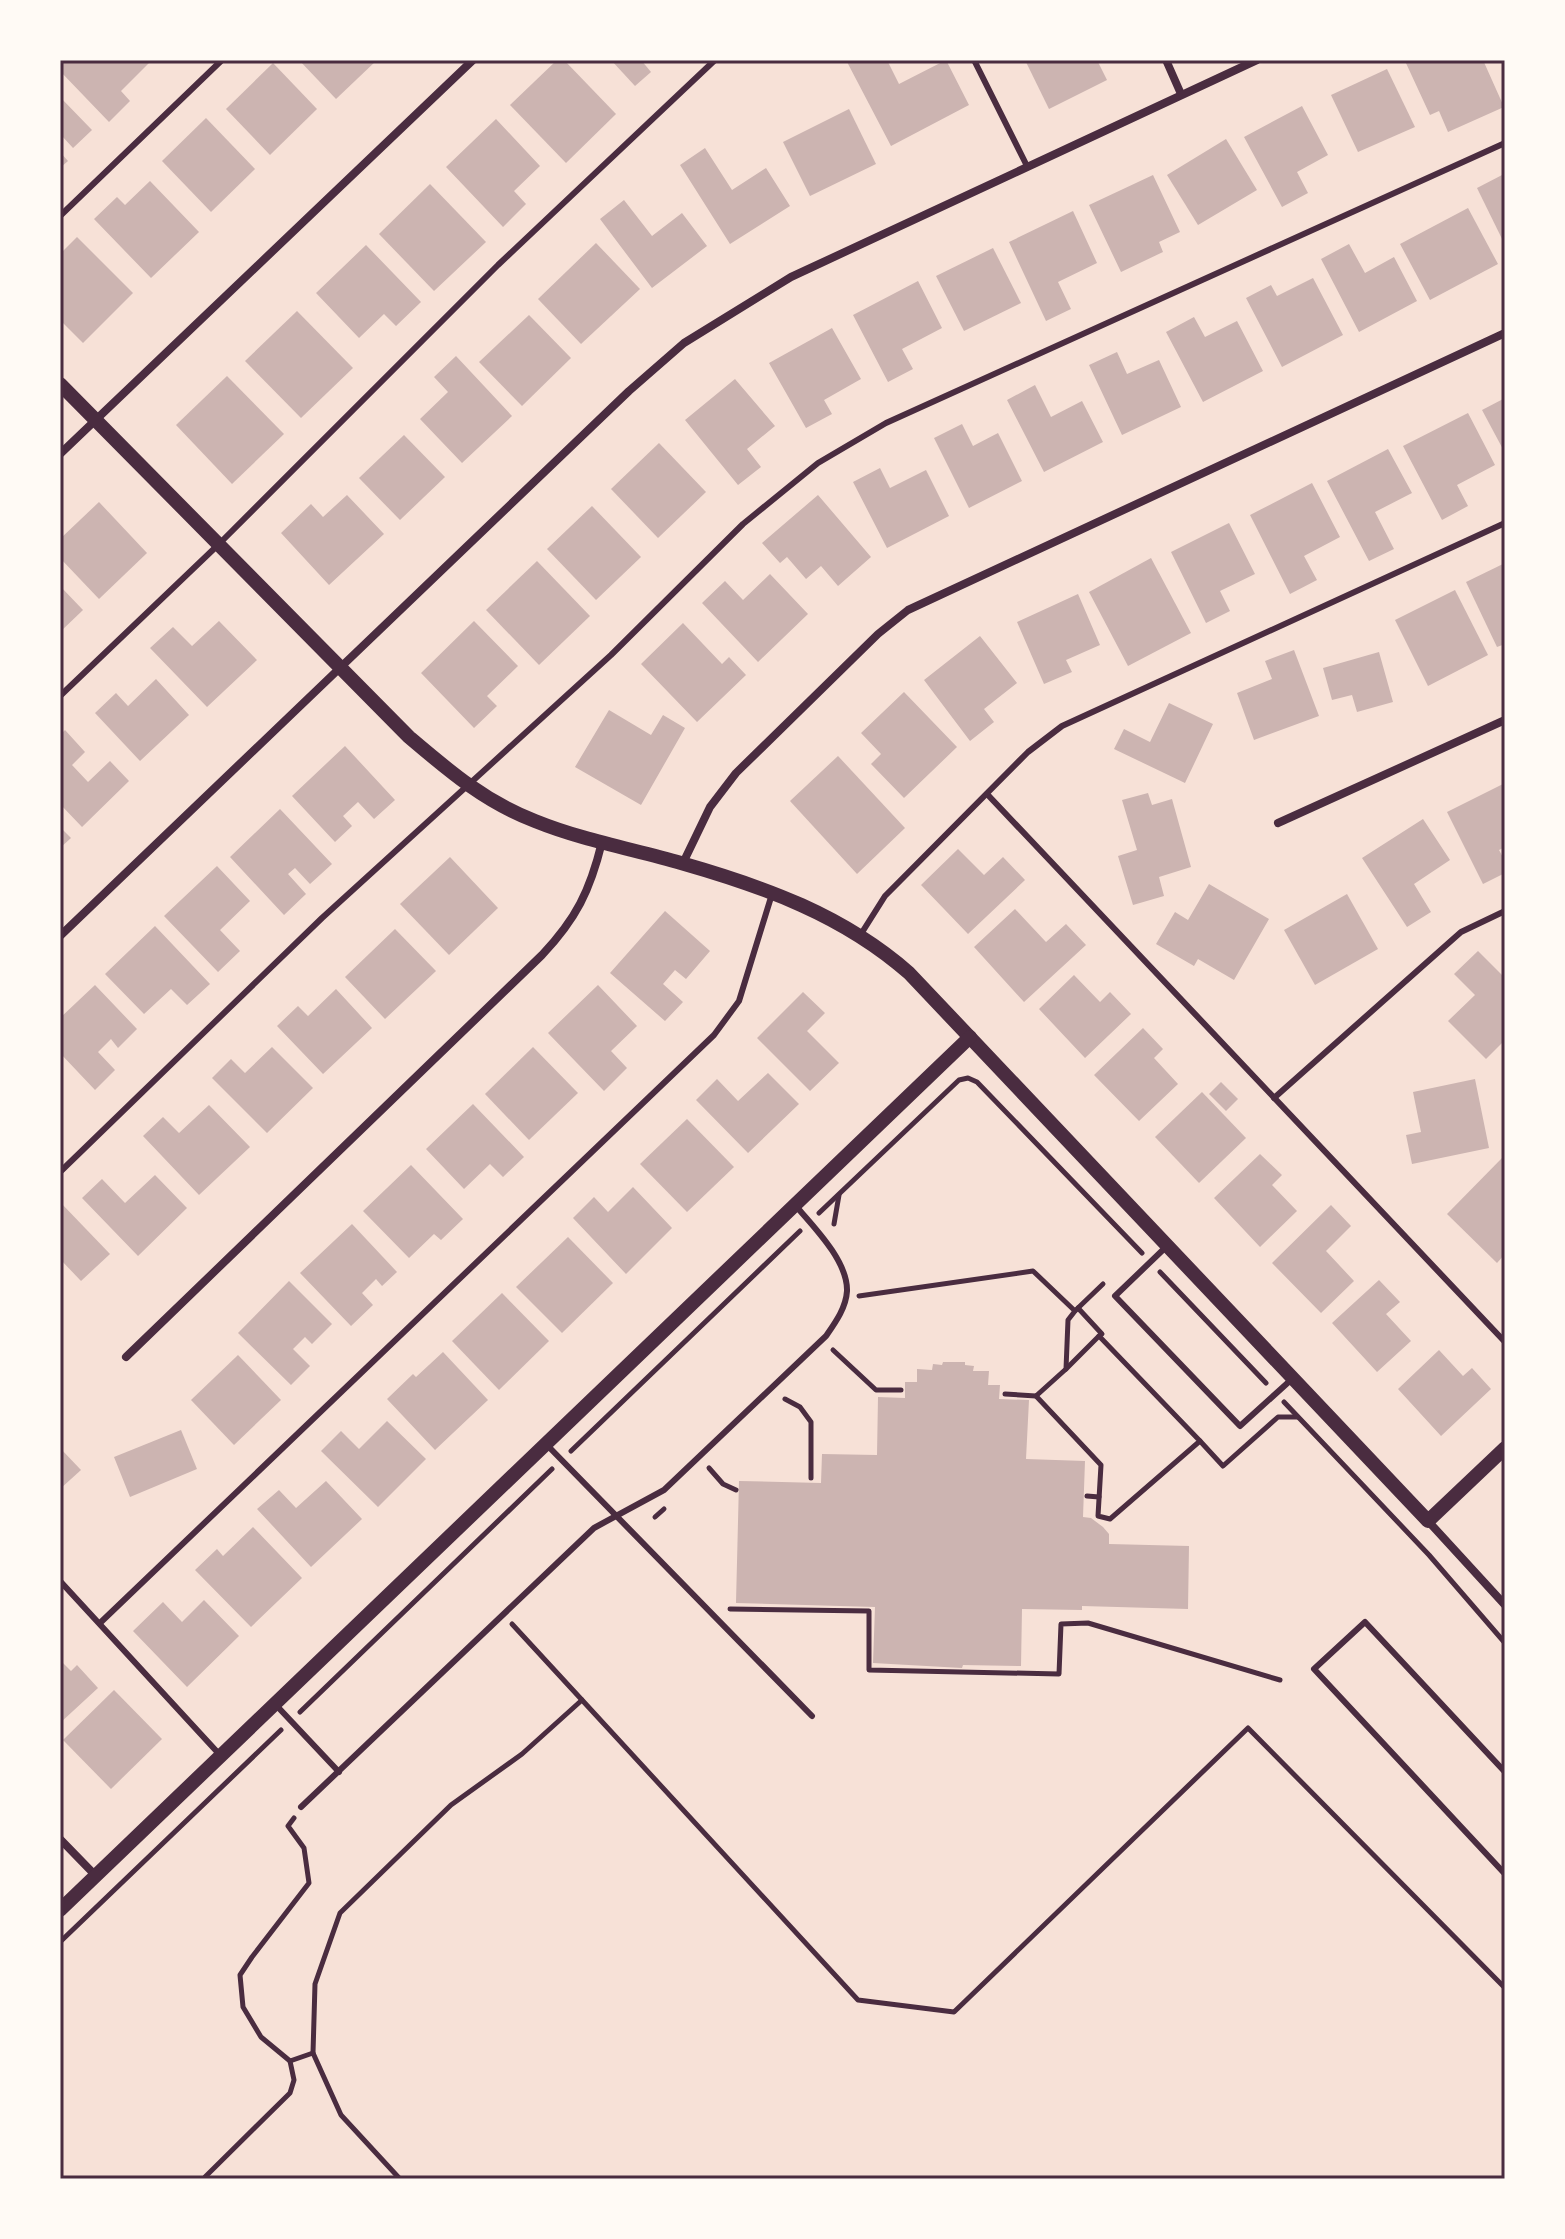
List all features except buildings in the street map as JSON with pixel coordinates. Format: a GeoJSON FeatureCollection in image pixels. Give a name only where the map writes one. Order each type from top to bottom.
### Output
{"type":"FeatureCollection","features":[{"type":"Feature","properties":{"kind":"street"},"geometry":{"type":"LineString","coordinates":[[60,454],[473,60]]}},
{"type":"Feature","properties":{"kind":"street"},"geometry":{"type":"LineString","coordinates":[[1166,60],[1181,94]]}},
{"type":"Feature","properties":{"kind":"street"},"geometry":{"type":"LineString","coordinates":[[60,936],[629,391],[684,343],[791,277],[1257,60]]}},
{"type":"Feature","properties":{"kind":"street"},"geometry":{"type":"LineString","coordinates":[[683,863],[710,807],[736,773],[878,634],[908,610],[1505,333]]}},
{"type":"Feature","properties":{"kind":"street"},"geometry":{"type":"LineString","coordinates":[[60,384],[409,737],[467,787],[534,821],[683,863],[821,912],[861,934],[909,973],[1505,1605]]}},
{"type":"Feature","properties":{"kind":"street"},"geometry":{"type":"LineString","coordinates":[[1278,823],[1505,720]]}},
{"type":"Feature","properties":{"kind":"street"},"geometry":{"type":"LineString","coordinates":[[126,1357],[550,947],[584,902],[602,842]]}},
{"type":"Feature","properties":{"kind":"street"},"geometry":{"type":"LineString","coordinates":[[60,1910],[970,1037]]}},
{"type":"Feature","properties":{"kind":"street"},"geometry":{"type":"LineString","coordinates":[[1428,1521],[1505,1448]]}},
{"type":"Feature","properties":{"kind":"street"},"geometry":{"type":"LineString","coordinates":[[60,1839],[96,1876]]}},
{"type":"Feature","properties":{"kind":"lane"},"geometry":{"type":"LineString","coordinates":[[60,216],[222,60]]}},
{"type":"Feature","properties":{"kind":"lane"},"geometry":{"type":"LineString","coordinates":[[60,696],[219,544],[498,265],[715,60]]}},
{"type":"Feature","properties":{"kind":"lane"},"geometry":{"type":"LineString","coordinates":[[974,60],[1027,166]]}},
{"type":"Feature","properties":{"kind":"lane"},"geometry":{"type":"LineString","coordinates":[[60,1172],[322,918],[611,655],[743,524],[818,463],[900,417],[1505,143]]}},
{"type":"Feature","properties":{"kind":"lane"},"geometry":{"type":"LineString","coordinates":[[861,934],[885,896],[1028,752],[1062,726],[1505,523]]}},
{"type":"Feature","properties":{"kind":"lane"},"geometry":{"type":"LineString","coordinates":[[987,794],[1505,1342]]}},
{"type":"Feature","properties":{"kind":"lane"},"geometry":{"type":"LineString","coordinates":[[100,1623],[714,1035],[739,1001],[772,893]]}},
{"type":"Feature","properties":{"kind":"lane"},"geometry":{"type":"LineString","coordinates":[[1274,1098],[1461,932],[1505,911]]}},
{"type":"Feature","properties":{"kind":"lane"},"geometry":{"type":"LineString","coordinates":[[301,1807],[594,1528],[664,1490],[826,1336],[840,1315],[847,1289],[841,1267],[828,1243],[795,1205]]}},
{"type":"Feature","properties":{"kind":"lane"},"geometry":{"type":"LineString","coordinates":[[1167,1246],[1115,1296],[1135,1318],[1240,1426],[1292,1379]]}},
{"type":"Feature","properties":{"kind":"lane"},"geometry":{"type":"LineString","coordinates":[[546,1444],[812,1716]]}},
{"type":"Feature","properties":{"kind":"lane"},"geometry":{"type":"LineString","coordinates":[[60,1581],[221,1756]]}},
{"type":"Feature","properties":{"kind":"lane"},"geometry":{"type":"LineString","coordinates":[[1505,1772],[1365,1622],[1314,1669],[1505,1874]]}},
{"type":"Feature","properties":{"kind":"lane"},"geometry":{"type":"LineString","coordinates":[[275,1704],[339,1772]]}},
{"type":"Feature","properties":{"kind":"lane"},"geometry":{"type":"LineString","coordinates":[[1497,1866],[1505,1862]]}},
{"type":"Feature","properties":{"kind":"path"},"geometry":{"type":"LineString","coordinates":[[60,1942],[959,1080],[968,1078],[977,1082],[1276,1393],[1429,1555],[1505,1643]]}},
{"type":"Feature","properties":{"kind":"path"},"geometry":{"type":"LineString","coordinates":[[858,1296],[1033,1271],[1075,1311]]}},
{"type":"Feature","properties":{"kind":"path"},"geometry":{"type":"LineString","coordinates":[[1036,1396],[1066,1369],[1102,1334],[1078,1308],[1068,1320],[1066,1369]]}},
{"type":"Feature","properties":{"kind":"path"},"geometry":{"type":"LineString","coordinates":[[1005,1394],[1036,1396],[1101,1465],[1098,1516],[1110,1519],[1200,1441],[1099,1336]]}},
{"type":"Feature","properties":{"kind":"path"},"geometry":{"type":"LineString","coordinates":[[832,1349],[876,1390],[901,1390]]}},
{"type":"Feature","properties":{"kind":"path"},"geometry":{"type":"LineString","coordinates":[[785,1399],[800,1407],[811,1422],[811,1478]]}},
{"type":"Feature","properties":{"kind":"path"},"geometry":{"type":"LineString","coordinates":[[709,1468],[723,1484],[736,1490]]}},
{"type":"Feature","properties":{"kind":"path"},"geometry":{"type":"LineString","coordinates":[[1087,1496],[1099,1497]]}},
{"type":"Feature","properties":{"kind":"path"},"geometry":{"type":"LineString","coordinates":[[730,1609],[869,1611],[869,1670],[1059,1674],[1061,1624],[1088,1623],[1280,1680]]}},
{"type":"Feature","properties":{"kind":"path"},"geometry":{"type":"LineString","coordinates":[[503,1615],[858,2000],[954,2012],[1248,1728],[1505,1988]]}},
{"type":"Feature","properties":{"kind":"path"},"geometry":{"type":"LineString","coordinates":[[400,2179],[341,2115],[313,2053],[315,1984],[340,1913],[451,1805],[522,1754],[582,1700]]}},
{"type":"Feature","properties":{"kind":"path"},"geometry":{"type":"LineString","coordinates":[[205,2177],[290,2093],[294,2080],[290,2061],[261,2037],[243,2007],[240,1975],[309,1883],[304,1848],[288,1826],[301,1807]]}},
{"type":"Feature","properties":{"kind":"path"},"geometry":{"type":"LineString","coordinates":[[290,2061],[313,2053]]}}]}
